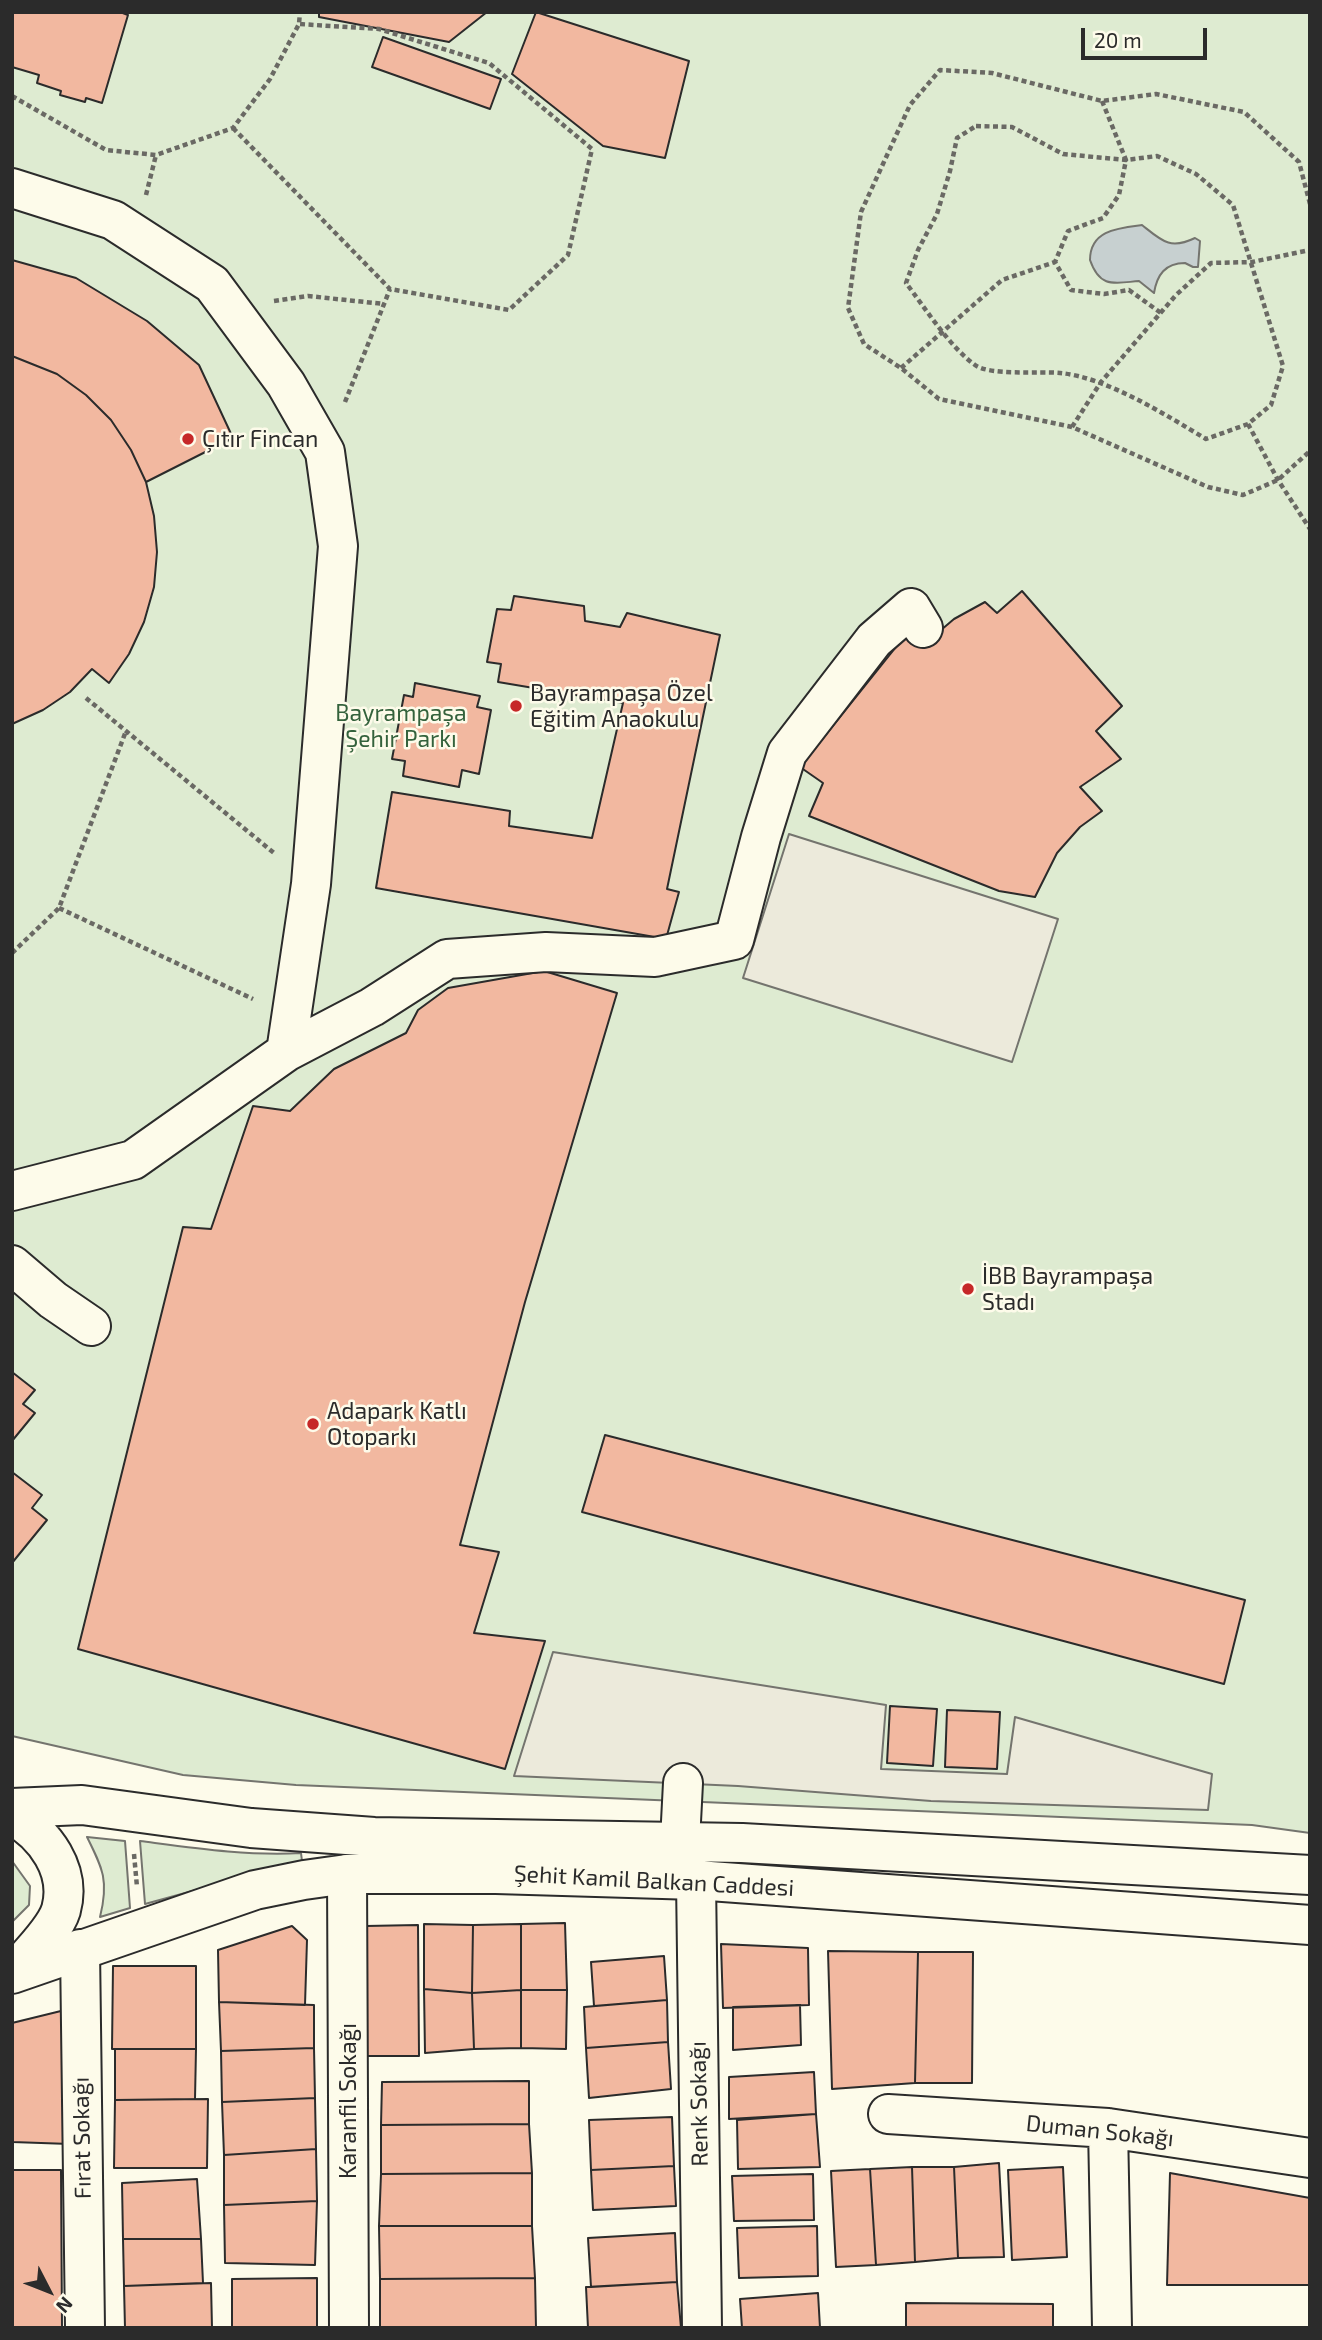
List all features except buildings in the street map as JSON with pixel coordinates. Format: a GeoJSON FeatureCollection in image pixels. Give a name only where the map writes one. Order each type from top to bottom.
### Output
{"type":"FeatureCollection","features":[{"type":"Feature","properties":{"kind":"main road"},"geometry":{"type":"LineString","coordinates":[[12,188],[113,220],[212,284],[286,384],[325,452],[338,546],[311,884],[289,1034]]}},
{"type":"Feature","properties":{"kind":"main road"},"geometry":{"type":"LineString","coordinates":[[12,1191],[132,1160],[289,1034],[372,1007],[447,959],[546,952],[655,957],[734,940],[761,837],[787,753],[874,639],[911,608],[923,628]]}},
{"type":"Feature","properties":{"kind":"main road"},"geometry":{"type":"LineString","coordinates":[[12,1265],[53,1300],[91,1326]]}},
{"type":"Feature","properties":{"kind":"main road"},"geometry":{"type":"LineString","coordinates":[[680,1841],[683,1783]]}},
{"type":"Feature","properties":{"kind":"main road","name":"Şehit Kamil Balkan Caddesi"},"geometry":{"type":"LineString","coordinates":[[12,1808],[82,1805],[251,1828],[374,1837],[742,1843],[1310,1875]]}},
{"type":"Feature","properties":{"kind":"main road"},"geometry":{"type":"LineString","coordinates":[[12,1815],[44,1840],[57,1860],[63,1883],[61,1911],[47,1934],[13,1973]]}},
{"type":"Feature","properties":{"kind":"main road","name":"Şehit Kamil Balkan Caddesi"},"geometry":{"type":"LineString","coordinates":[[13,1973],[255,1890],[347,1874],[496,1874],[696,1880],[1310,1925]]}},
{"type":"Feature","properties":{"kind":"main road","name":"Karanfil Sokağı"},"geometry":{"type":"LineString","coordinates":[[347,1874],[349,2328]]}},
{"type":"Feature","properties":{"kind":"main road","name":"Renk Sokağı"},"geometry":{"type":"LineString","coordinates":[[696,1880],[702,2328]]}},
{"type":"Feature","properties":{"kind":"main road","name":"Fırat Sokağı"},"geometry":{"type":"LineString","coordinates":[[80,1949],[85,2328]]}},
{"type":"Feature","properties":{"kind":"main road","name":"Duman Sokağı"},"geometry":{"type":"LineString","coordinates":[[888,2114],[1108,2128],[1310,2158]]}},
{"type":"Feature","properties":{"kind":"main road"},"geometry":{"type":"LineString","coordinates":[[1108,2128],[1112,2328]]}},
{"type":"Feature","properties":{"kind":"path"},"geometry":{"type":"LineString","coordinates":[[12,96],[106,150],[156,155],[233,128],[270,79],[299,24],[299,12]]}},
{"type":"Feature","properties":{"kind":"path"},"geometry":{"type":"LineString","coordinates":[[233,128],[390,289],[509,310],[568,255],[592,149],[489,63],[379,29],[299,24]]}},
{"type":"Feature","properties":{"kind":"path"},"geometry":{"type":"LineString","coordinates":[[1310,204],[1299,162],[1244,112],[1156,94],[1102,101],[992,73],[940,70],[910,105],[862,212],[848,308],[863,344],[901,368],[939,399],[1072,428],[1208,487],[1243,495],[1278,480],[1310,451]]}},
{"type":"Feature","properties":{"kind":"path"},"geometry":{"type":"LineString","coordinates":[[901,368],[1002,281],[1055,262],[1068,231],[1103,218],[1119,195],[1126,160],[1102,101]]}},
{"type":"Feature","properties":{"kind":"path"},"geometry":{"type":"LineString","coordinates":[[976,126],[1012,127],[1063,154],[1126,160],[1157,156],[1196,174],[1233,205],[1252,262],[1283,366],[1271,405],[1248,424],[1206,439],[1101,382],[1062,373],[1002,372],[977,367],[943,331],[906,282],[918,250],[937,214],[957,138],[976,126]]}},
{"type":"Feature","properties":{"kind":"path"},"geometry":{"type":"LineString","coordinates":[[1072,428],[1101,382],[1176,295],[1210,263],[1252,262],[1310,250]]}},
{"type":"Feature","properties":{"kind":"path"},"geometry":{"type":"LineString","coordinates":[[1055,262],[1071,290],[1104,294],[1129,290],[1161,313]]}},
{"type":"Feature","properties":{"kind":"path"},"geometry":{"type":"LineString","coordinates":[[325,452],[390,289]]}},
{"type":"Feature","properties":{"kind":"path"},"geometry":{"type":"LineString","coordinates":[[232,311],[271,301],[308,296],[384,304]]}},
{"type":"Feature","properties":{"kind":"path"},"geometry":{"type":"LineString","coordinates":[[1248,424],[1278,480],[1310,529]]}},
{"type":"Feature","properties":{"kind":"path"},"geometry":{"type":"LineString","coordinates":[[86,698],[311,884]]}},
{"type":"Feature","properties":{"kind":"path"},"geometry":{"type":"LineString","coordinates":[[12,953],[59,908],[126,731]]}},
{"type":"Feature","properties":{"kind":"path"},"geometry":{"type":"LineString","coordinates":[[59,908],[289,1034]]}},
{"type":"Feature","properties":{"kind":"path"},"geometry":{"type":"LineString","coordinates":[[130,1812],[141,1930]]}},
{"type":"Feature","properties":{"kind":"green space","name":"Bayrampaşa Şehir Parkı"},"geometry":{"type":"Polygon","coordinates":[[[12,12],[1310,12],[1310,1833],[1252,1825],[296,1785],[183,1775],[12,1736],[12,12]]]}},
{"type":"Feature","properties":{"kind":"green space"},"geometry":{"type":"Polygon","coordinates":[[[87,1837],[125,1841],[130,1908],[100,1917],[104,1894],[103,1876],[87,1837]]]}},
{"type":"Feature","properties":{"kind":"green space"},"geometry":{"type":"Polygon","coordinates":[[[140,1841],[200,1849],[301,1853],[302,1861],[145,1904],[140,1841]]]}},
{"type":"Feature","properties":{"kind":"green space"},"geometry":{"type":"Polygon","coordinates":[[[12,1861],[30,1886],[29,1905],[12,1922],[12,1861]]]}},
{"type":"Feature","properties":{"kind":"shaded area"},"geometry":{"type":"Polygon","coordinates":[[[1142,225],[1167,242],[1186,242],[1195,238],[1200,241],[1198,267],[1185,263],[1172,265],[1163,271],[1154,293],[1139,281],[1116,283],[1098,276],[1090,260],[1095,242],[1115,229],[1142,225]]]}},
{"type":"Feature","properties":{"kind":"shaded area"},"geometry":{"type":"Polygon","coordinates":[[[789,834],[1058,919],[1012,1062],[743,978],[789,834]]]}},
{"type":"Feature","properties":{"kind":"shaded area"},"geometry":{"type":"Polygon","coordinates":[[[553,1652],[886,1705],[881,1769],[1007,1774],[1015,1717],[1212,1774],[1208,1810],[931,1801],[738,1786],[514,1776],[553,1652]]]}},
{"type":"Feature","properties":{"kind":"place","name":"Çıtır Fincan"},"geometry":{"type":"Point","coordinates":[188,439]}},
{"type":"Feature","properties":{"kind":"place","name":"Bayrampaşa Özel Eğitim Anaokulu"},"geometry":{"type":"Point","coordinates":[516,706]}},
{"type":"Feature","properties":{"kind":"place","name":"İBB Bayrampaşa Stadı"},"geometry":{"type":"Point","coordinates":[968,1289]}},
{"type":"Feature","properties":{"kind":"place","name":"Adapark Katlı Otoparkı"},"geometry":{"type":"Point","coordinates":[313,1424]}}]}
